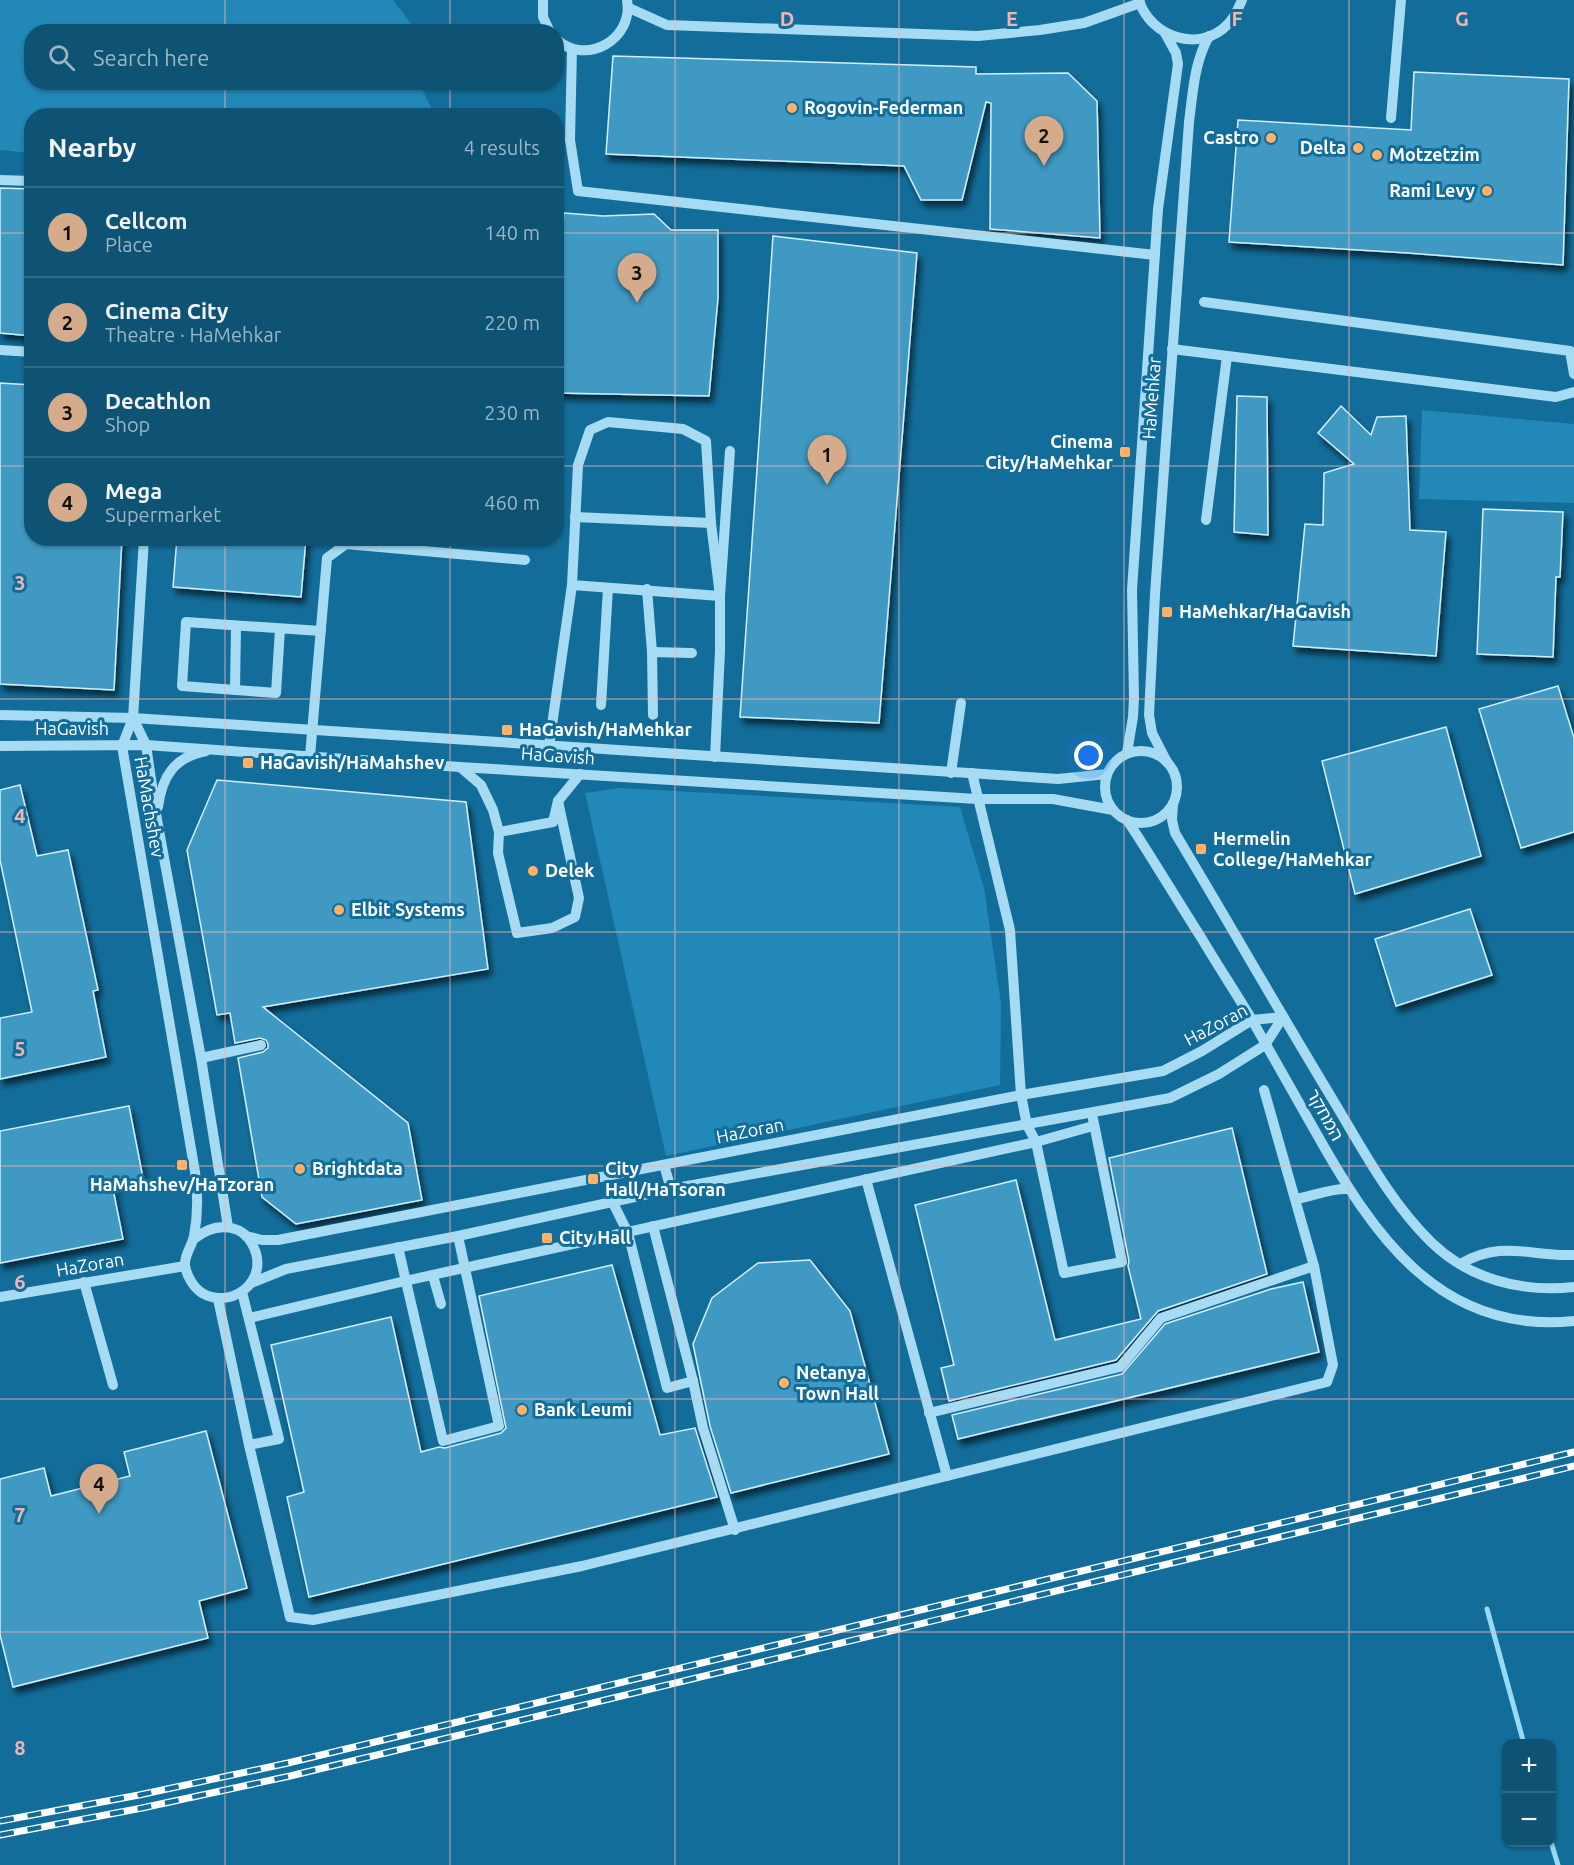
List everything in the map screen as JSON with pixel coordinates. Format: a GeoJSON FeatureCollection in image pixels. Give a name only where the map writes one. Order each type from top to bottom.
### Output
{"type":"FeatureCollection","features":[{"type":"Feature","properties":{"kind":"street"},"geometry":{"type":"LineString","coordinates":[[543,0],[543,17],[546,24]]}},
{"type":"Feature","properties":{"kind":"street"},"geometry":{"type":"LineString","coordinates":[[564,44],[572,49],[585,51],[599,49],[611,43],[627,21],[628,4],[667,25],[978,36],[1040,30],[1084,22],[1139,2],[1146,17],[1157,28],[1186,40],[1209,36],[1227,26],[1242,0]]}},
{"type":"Feature","properties":{"kind":"street"},"geometry":{"type":"LineString","coordinates":[[1391,118],[1401,0]]}},
{"type":"Feature","properties":{"kind":"street","name":"HaMehkar"},"geometry":{"type":"LineString","coordinates":[[1127,753],[1134,698],[1132,590],[1155,255],[1162,171],[1178,64],[1176,53],[1166,33]]}},
{"type":"Feature","properties":{"kind":"street","name":"HaMehkar"},"geometry":{"type":"LineString","coordinates":[[1167,762],[1152,733],[1149,715],[1189,122],[1197,64],[1209,36]]}},
{"type":"Feature","properties":{"kind":"street"},"geometry":{"type":"LineString","coordinates":[[572,49],[570,140],[578,191],[1155,255]]}},
{"type":"Feature","properties":{"kind":"street"},"geometry":{"type":"LineString","coordinates":[[0,180],[24,181]]}},
{"type":"Feature","properties":{"kind":"street"},"geometry":{"type":"LineString","coordinates":[[1204,302],[1570,351],[1574,374]]}},
{"type":"Feature","properties":{"kind":"street"},"geometry":{"type":"LineString","coordinates":[[0,350],[24,352]]}},
{"type":"Feature","properties":{"kind":"street"},"geometry":{"type":"LineString","coordinates":[[1172,350],[1556,397],[1574,392]]}},
{"type":"Feature","properties":{"kind":"street"},"geometry":{"type":"LineString","coordinates":[[1206,520],[1227,356]]}},
{"type":"Feature","properties":{"kind":"street"},"geometry":{"type":"LineString","coordinates":[[549,746],[572,585],[578,465],[590,430],[608,422],[683,429],[706,441],[711,523],[720,596]]}},
{"type":"Feature","properties":{"kind":"street"},"geometry":{"type":"LineString","coordinates":[[715,757],[720,596],[730,451]]}},
{"type":"Feature","properties":{"kind":"street"},"geometry":{"type":"LineString","coordinates":[[575,517],[711,523]]}},
{"type":"Feature","properties":{"kind":"street"},"geometry":{"type":"LineString","coordinates":[[132,718],[143,546]]}},
{"type":"Feature","properties":{"kind":"street"},"geometry":{"type":"LineString","coordinates":[[310,756],[327,558],[343,546]]}},
{"type":"Feature","properties":{"kind":"street"},"geometry":{"type":"LineString","coordinates":[[368,546],[525,560]]}},
{"type":"Feature","properties":{"kind":"street"},"geometry":{"type":"LineString","coordinates":[[572,585],[720,596]]}},
{"type":"Feature","properties":{"kind":"street"},"geometry":{"type":"LineString","coordinates":[[601,705],[608,588]]}},
{"type":"Feature","properties":{"kind":"street"},"geometry":{"type":"LineString","coordinates":[[647,589],[652,652],[653,715]]}},
{"type":"Feature","properties":{"kind":"street"},"geometry":{"type":"LineString","coordinates":[[280,629],[276,693],[182,686],[186,622],[321,631]]}},
{"type":"Feature","properties":{"kind":"street"},"geometry":{"type":"LineString","coordinates":[[235,690],[236,626]]}},
{"type":"Feature","properties":{"kind":"street"},"geometry":{"type":"LineString","coordinates":[[652,652],[692,653]]}},
{"type":"Feature","properties":{"kind":"street"},"geometry":{"type":"LineString","coordinates":[[951,773],[961,703]]}},
{"type":"Feature","properties":{"kind":"street","name":"HaGavish"},"geometry":{"type":"LineString","coordinates":[[0,715],[132,718],[1058,779],[1107,774]]}},
{"type":"Feature","properties":{"kind":"street","name":"HaMachshev"},"geometry":{"type":"LineString","coordinates":[[132,718],[146,744],[228,1227]]}},
{"type":"Feature","properties":{"kind":"street","name":"HaMachshev"},"geometry":{"type":"LineString","coordinates":[[132,718],[122,746],[195,1172],[197,1193],[194,1239]]}},
{"type":"Feature","properties":{"kind":"street","name":"HaGavish"},"geometry":{"type":"LineString","coordinates":[[0,746],[146,744],[460,767],[977,799],[1053,799],[1113,810]]}},
{"type":"Feature","properties":{"kind":"street"},"geometry":{"type":"LineString","coordinates":[[157,819],[161,788],[176,764],[187,757],[214,749]]}},
{"type":"Feature","properties":{"kind":"street"},"geometry":{"type":"LineString","coordinates":[[1137,751],[1148,751],[1167,762],[1174,771],[1177,794],[1166,813],[1157,819],[1137,823],[1127,820],[1113,810],[1105,792],[1107,774],[1112,765],[1127,753],[1137,751]]}},
{"type":"Feature","properties":{"kind":"street"},"geometry":{"type":"LineString","coordinates":[[460,767],[480,785],[492,810],[499,832],[498,853],[517,933],[552,928],[575,917],[579,898],[558,801]]}},
{"type":"Feature","properties":{"kind":"street"},"geometry":{"type":"LineString","coordinates":[[972,773],[1010,930],[1021,1095],[1027,1125],[1036,1142],[1064,1273],[1122,1262],[1093,1126],[1093,1112]]}},
{"type":"Feature","properties":{"kind":"street"},"geometry":{"type":"LineString","coordinates":[[499,832],[553,822],[558,801],[580,774]]}},
{"type":"Feature","properties":{"kind":"street"},"geometry":{"type":"LineString","coordinates":[[1173,804],[1172,820],[1175,833],[1283,1017],[1399,1204],[1432,1243],[1469,1270],[1516,1286],[1553,1290],[1574,1287]]}},
{"type":"Feature","properties":{"kind":"street","name":"המחקר"},"geometry":{"type":"LineString","coordinates":[[1127,820],[1252,1020],[1348,1189],[1369,1220],[1406,1262],[1426,1279],[1466,1304],[1490,1313],[1533,1322],[1574,1321]]}},
{"type":"Feature","properties":{"kind":"street","name":"HaZoran"},"geometry":{"type":"LineString","coordinates":[[246,1236],[262,1240],[278,1240],[1021,1095],[1163,1071],[1202,1051],[1252,1020],[1283,1017]]}},
{"type":"Feature","properties":{"kind":"street","name":"HaZoran"},"geometry":{"type":"LineString","coordinates":[[251,1283],[286,1269],[458,1236],[671,1189],[1170,1098],[1219,1074],[1265,1046],[1283,1017]]}},
{"type":"Feature","properties":{"kind":"street"},"geometry":{"type":"LineString","coordinates":[[201,1058],[261,1045]]}},
{"type":"Feature","properties":{"kind":"street"},"geometry":{"type":"LineString","coordinates":[[218,1299],[290,1617],[313,1620],[325,1618],[582,1566],[735,1530],[1327,1382],[1334,1365],[1314,1266],[1264,1090]]}},
{"type":"Feature","properties":{"kind":"street"},"geometry":{"type":"LineString","coordinates":[[249,1318],[405,1281],[465,1270],[653,1226],[1036,1142],[1093,1126]]}},
{"type":"Feature","properties":{"kind":"street"},"geometry":{"type":"LineString","coordinates":[[664,1165],[671,1189]]}},
{"type":"Feature","properties":{"kind":"street"},"geometry":{"type":"LineString","coordinates":[[866,1179],[947,1476]]}},
{"type":"Feature","properties":{"kind":"street"},"geometry":{"type":"LineString","coordinates":[[1296,1199],[1322,1194],[1333,1188],[1348,1189]]}},
{"type":"Feature","properties":{"kind":"street"},"geometry":{"type":"LineString","coordinates":[[613,1203],[628,1233],[667,1388],[693,1381]]}},
{"type":"Feature","properties":{"kind":"street"},"geometry":{"type":"LineString","coordinates":[[653,1226],[703,1428],[735,1530]]}},
{"type":"Feature","properties":{"kind":"street"},"geometry":{"type":"LineString","coordinates":[[216,1227],[228,1227],[246,1236],[254,1247],[257,1270],[251,1283],[242,1292],[230,1298],[218,1299],[203,1294],[189,1278],[185,1266],[186,1253],[194,1239],[204,1231],[216,1227]]}},
{"type":"Feature","properties":{"kind":"street"},"geometry":{"type":"LineString","coordinates":[[398,1248],[443,1441],[498,1426],[458,1236]]}},
{"type":"Feature","properties":{"kind":"street"},"geometry":{"type":"LineString","coordinates":[[1460,1264],[1471,1257],[1498,1250],[1574,1255]]}},
{"type":"Feature","properties":{"kind":"street","name":"HaZoran"},"geometry":{"type":"LineString","coordinates":[[0,1297],[185,1266]]}},
{"type":"Feature","properties":{"kind":"street"},"geometry":{"type":"LineString","coordinates":[[929,1413],[1120,1367],[1161,1318],[1314,1266]]}},
{"type":"Feature","properties":{"kind":"street"},"geometry":{"type":"LineString","coordinates":[[433,1276],[441,1304]]}},
{"type":"Feature","properties":{"kind":"street"},"geometry":{"type":"LineString","coordinates":[[84,1282],[112,1385]]}},
{"type":"Feature","properties":{"kind":"street"},"geometry":{"type":"LineString","coordinates":[[242,1292],[279,1439],[249,1444]]}},
{"type":"Feature","properties":{"kind":"shaded area"},"geometry":{"type":"Polygon","coordinates":[[[0,0],[393,0],[412,24],[24,24],[24,90],[422,90],[432,108],[24,108],[24,152],[0,150],[0,0]]]}},
{"type":"Feature","properties":{"kind":"shaded area"},"geometry":{"type":"Polygon","coordinates":[[[1422,410],[1574,424],[1574,503],[1419,499],[1422,410]]]}},
{"type":"Feature","properties":{"kind":"shaded area"},"geometry":{"type":"Polygon","coordinates":[[[620,788],[960,807],[984,888],[1001,1003],[1000,1085],[666,1156],[585,793],[620,788]]]}},
{"type":"Feature","properties":{"kind":"building","name":"Rogovin-Federman"},"geometry":{"type":"Polygon","coordinates":[[[613,56],[976,67],[976,74],[1068,73],[1097,101],[1100,238],[990,229],[991,103],[986,102],[962,200],[921,200],[904,166],[606,154],[613,56]]]}},
{"type":"Feature","properties":{"kind":"building"},"geometry":{"type":"Polygon","coordinates":[[[1414,72],[1569,79],[1563,265],[1229,242],[1238,120],[1411,130],[1414,72]]]}},
{"type":"Feature","properties":{"kind":"building"},"geometry":{"type":"Polygon","coordinates":[[[0,188],[24,189],[24,335],[0,333],[0,188]]]}},
{"type":"Feature","properties":{"kind":"building"},"geometry":{"type":"Polygon","coordinates":[[[564,213],[603,216],[654,214],[671,230],[718,230],[718,298],[709,396],[564,393],[564,213]]]}},
{"type":"Feature","properties":{"kind":"building"},"geometry":{"type":"Polygon","coordinates":[[[773,236],[917,253],[879,723],[740,717],[773,236]]]}},
{"type":"Feature","properties":{"kind":"building"},"geometry":{"type":"Polygon","coordinates":[[[0,383],[24,384],[24,546],[122,546],[114,690],[0,684],[0,383]]]}},
{"type":"Feature","properties":{"kind":"building"},"geometry":{"type":"Polygon","coordinates":[[[1237,396],[1267,397],[1268,535],[1234,532],[1237,396]]]}},
{"type":"Feature","properties":{"kind":"building"},"geometry":{"type":"Polygon","coordinates":[[[1341,406],[1371,435],[1377,417],[1406,416],[1410,530],[1446,532],[1436,656],[1293,646],[1305,524],[1323,525],[1324,473],[1354,464],[1318,433],[1341,406]]]}},
{"type":"Feature","properties":{"kind":"building"},"geometry":{"type":"Polygon","coordinates":[[[1483,509],[1563,512],[1560,577],[1556,577],[1553,657],[1477,654],[1483,509]]]}},
{"type":"Feature","properties":{"kind":"building"},"geometry":{"type":"Polygon","coordinates":[[[176,546],[305,546],[301,597],[173,587],[176,546]]]}},
{"type":"Feature","properties":{"kind":"building"},"geometry":{"type":"Polygon","coordinates":[[[1558,686],[1574,738],[1574,832],[1521,848],[1479,709],[1558,686]]]}},
{"type":"Feature","properties":{"kind":"building"},"geometry":{"type":"Polygon","coordinates":[[[1446,727],[1481,856],[1355,894],[1322,761],[1446,727]]]}},
{"type":"Feature","properties":{"kind":"building","name":"Elbit Systems"},"geometry":{"type":"Polygon","coordinates":[[[217,780],[466,802],[488,969],[263,1007],[408,1123],[422,1200],[296,1224],[262,1197],[238,1058],[263,1052],[268,1048],[268,1044],[266,1040],[260,1038],[235,1043],[230,1013],[217,1015],[187,850],[217,780]]]}},
{"type":"Feature","properties":{"kind":"building"},"geometry":{"type":"Polygon","coordinates":[[[20,785],[37,856],[68,850],[98,990],[93,991],[106,1057],[0,1079],[0,1018],[32,1012],[0,860],[0,790],[20,785]]]}},
{"type":"Feature","properties":{"kind":"building"},"geometry":{"type":"Polygon","coordinates":[[[1470,909],[1492,975],[1396,1006],[1375,939],[1470,909]]]}},
{"type":"Feature","properties":{"kind":"building"},"geometry":{"type":"Polygon","coordinates":[[[129,1106],[143,1178],[112,1184],[123,1239],[0,1263],[0,1131],[129,1106]]]}},
{"type":"Feature","properties":{"kind":"building"},"geometry":{"type":"Polygon","coordinates":[[[1232,1128],[1267,1274],[1158,1311],[1116,1360],[949,1401],[941,1368],[954,1365],[915,1205],[1016,1180],[1055,1340],[1141,1319],[1128,1266],[1129,1261],[1109,1158],[1232,1128]]]}},
{"type":"Feature","properties":{"kind":"building"},"geometry":{"type":"Polygon","coordinates":[[[810,1260],[850,1311],[889,1454],[731,1493],[710,1426],[693,1344],[712,1298],[758,1263],[810,1260]]]}},
{"type":"Feature","properties":{"kind":"building"},"geometry":{"type":"Polygon","coordinates":[[[612,1265],[660,1435],[695,1428],[717,1497],[309,1597],[287,1497],[304,1492],[271,1345],[391,1317],[421,1452],[439,1447],[445,1448],[501,1433],[506,1428],[479,1296],[612,1265]]]}},
{"type":"Feature","properties":{"kind":"building"},"geometry":{"type":"Polygon","coordinates":[[[1303,1282],[1319,1352],[958,1439],[952,1415],[1122,1374],[1165,1324],[1271,1289],[1303,1282]]]}},
{"type":"Feature","properties":{"kind":"building"},"geometry":{"type":"Polygon","coordinates":[[[206,1431],[247,1588],[199,1601],[208,1638],[13,1687],[0,1635],[0,1479],[44,1468],[51,1496],[130,1476],[124,1452],[206,1431]]]}},
{"type":"Feature","properties":{"kind":"waterway"},"geometry":{"type":"LineString","coordinates":[[1487,1609],[1523,1739]]}},
{"type":"Feature","properties":{"kind":"waterway"},"geometry":{"type":"LineString","coordinates":[[1553,1847],[1558,1865]]}},
{"type":"Feature","properties":{"kind":"railway"},"geometry":{"type":"LineString","coordinates":[[0,1821],[139,1795],[288,1763],[1574,1452]]}},
{"type":"Feature","properties":{"kind":"railway"},"geometry":{"type":"LineString","coordinates":[[0,1835],[142,1808],[290,1776],[1574,1466]]}},
{"type":"Feature","properties":{"kind":"place","name":"Rogovin-Federman"},"geometry":{"type":"Point","coordinates":[792,108]}},
{"type":"Feature","properties":{"kind":"place","name":"Castro"},"geometry":{"type":"Point","coordinates":[1271,138]}},
{"type":"Feature","properties":{"kind":"place","name":"Delta"},"geometry":{"type":"Point","coordinates":[1358,148]}},
{"type":"Feature","properties":{"kind":"place","name":"Motzetzim"},"geometry":{"type":"Point","coordinates":[1377,155]}},
{"type":"Feature","properties":{"kind":"place","name":"Cinema City"},"geometry":{"type":"Point","coordinates":[1044,166]}},
{"type":"Feature","properties":{"kind":"place","name":"Rami Levy"},"geometry":{"type":"Point","coordinates":[1487,191]}},
{"type":"Feature","properties":{"kind":"place","name":"Decathlon"},"geometry":{"type":"Point","coordinates":[637,303]}},
{"type":"Feature","properties":{"kind":"place","name":"Cinema City/HaMehkar"},"geometry":{"type":"Point","coordinates":[1125,452]}},
{"type":"Feature","properties":{"kind":"place","name":"Cellcom"},"geometry":{"type":"Point","coordinates":[827,485]}},
{"type":"Feature","properties":{"kind":"place","name":"HaMehkar/HaGavish"},"geometry":{"type":"Point","coordinates":[1167,612]}},
{"type":"Feature","properties":{"kind":"place","name":"HaGavish/HaMehkar"},"geometry":{"type":"Point","coordinates":[507,730]}},
{"type":"Feature","properties":{"kind":"place","name":"HaGavish/HaMahshev"},"geometry":{"type":"Point","coordinates":[248,763]}},
{"type":"Feature","properties":{"kind":"place","name":"Hermelin College/HaMehkar"},"geometry":{"type":"Point","coordinates":[1201,849]}},
{"type":"Feature","properties":{"kind":"place","name":"Delek"},"geometry":{"type":"Point","coordinates":[533,871]}},
{"type":"Feature","properties":{"kind":"place","name":"Elbit Systems"},"geometry":{"type":"Point","coordinates":[339,910]}},
{"type":"Feature","properties":{"kind":"place","name":"HaMahshev/HaTzoran"},"geometry":{"type":"Point","coordinates":[182,1165]}},
{"type":"Feature","properties":{"kind":"place","name":"Brightdata"},"geometry":{"type":"Point","coordinates":[300,1169]}},
{"type":"Feature","properties":{"kind":"place","name":"City Hall/HaTsoran"},"geometry":{"type":"Point","coordinates":[593,1179]}},
{"type":"Feature","properties":{"kind":"place","name":"City Hall"},"geometry":{"type":"Point","coordinates":[547,1238]}},
{"type":"Feature","properties":{"kind":"place","name":"Netanya Town Hall"},"geometry":{"type":"Point","coordinates":[784,1383]}},
{"type":"Feature","properties":{"kind":"place","name":"Bank Leumi"},"geometry":{"type":"Point","coordinates":[522,1410]}},
{"type":"Feature","properties":{"kind":"place","name":"Mega"},"geometry":{"type":"Point","coordinates":[99,1514]}}]}
